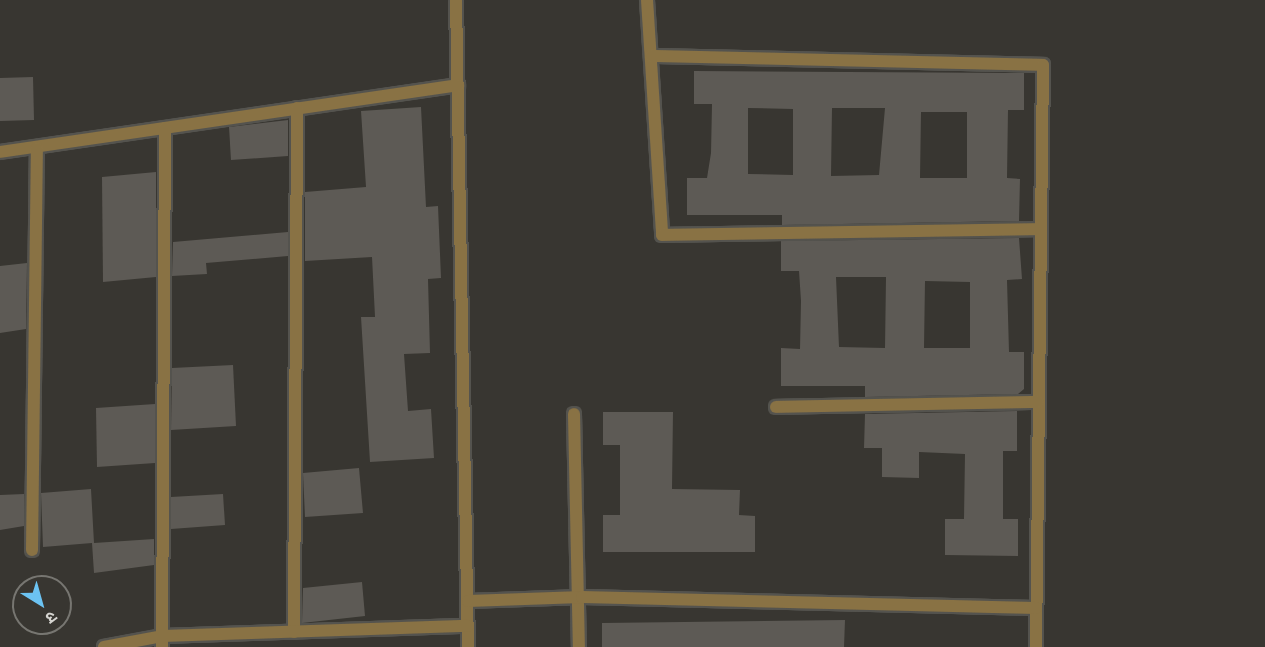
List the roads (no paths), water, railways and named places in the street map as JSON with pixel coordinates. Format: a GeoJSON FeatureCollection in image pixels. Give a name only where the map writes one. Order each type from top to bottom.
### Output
{"type":"FeatureCollection","features":[{"type":"Feature","properties":{"kind":"street"},"geometry":{"type":"LineString","coordinates":[[456,0],[468,647]]}},
{"type":"Feature","properties":{"kind":"street"},"geometry":{"type":"LineString","coordinates":[[647,0],[662,235],[1040,229]]}},
{"type":"Feature","properties":{"kind":"street"},"geometry":{"type":"LineString","coordinates":[[651,56],[1043,65],[1036,647]]}},
{"type":"Feature","properties":{"kind":"street"},"geometry":{"type":"LineString","coordinates":[[0,152],[458,85]]}},
{"type":"Feature","properties":{"kind":"street"},"geometry":{"type":"LineString","coordinates":[[294,632],[297,108]]}},
{"type":"Feature","properties":{"kind":"street"},"geometry":{"type":"LineString","coordinates":[[162,642],[165,128]]}},
{"type":"Feature","properties":{"kind":"street"},"geometry":{"type":"LineString","coordinates":[[32,550],[37,147]]}},
{"type":"Feature","properties":{"kind":"street"},"geometry":{"type":"LineString","coordinates":[[776,407],[1038,402]]}},
{"type":"Feature","properties":{"kind":"street"},"geometry":{"type":"LineString","coordinates":[[574,414],[582,597],[579,647]]}},
{"type":"Feature","properties":{"kind":"street"},"geometry":{"type":"LineString","coordinates":[[468,601],[582,597],[1036,608]]}},
{"type":"Feature","properties":{"kind":"street"},"geometry":{"type":"LineString","coordinates":[[104,647],[294,632],[468,626]]}}]}
